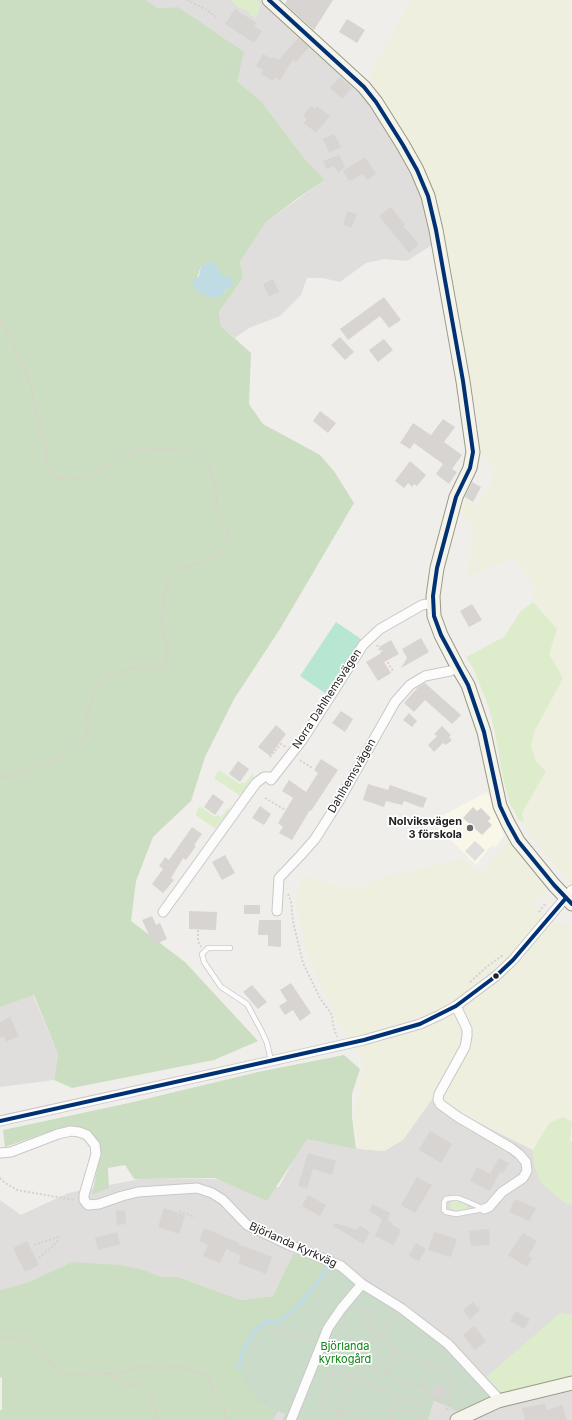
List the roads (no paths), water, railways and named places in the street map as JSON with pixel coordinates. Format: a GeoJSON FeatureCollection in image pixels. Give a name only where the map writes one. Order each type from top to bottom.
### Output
{"type":"FeatureCollection","features":[{"type":"Feature","properties":{"kind":"street"},"geometry":{"type":"LineString","coordinates":[[0,1121],[271,1061],[420,1024],[456,1006],[496,976],[512,960],[554,911],[570,897],[518,841],[508,823],[500,806],[484,732],[468,686],[441,635],[434,616],[434,584],[441,552],[456,497],[470,468],[473,452],[463,381],[436,230],[428,196],[417,170],[403,145],[381,109],[364,87],[268,0]]}},
{"type":"Feature","properties":{"kind":"street","name":"Norra Dahlhemsvägen"},"geometry":{"type":"LineString","coordinates":[[163,912],[256,783],[264,777],[272,779],[303,739],[334,688],[363,645],[380,629],[422,605],[433,603]]}},
{"type":"Feature","properties":{"kind":"street","name":"Dahlhemsvägen"},"geometry":{"type":"LineString","coordinates":[[277,911],[279,878],[315,839],[339,801],[395,702],[410,685],[424,676],[458,668]]}},
{"type":"Feature","properties":{"kind":"street"},"geometry":{"type":"LineString","coordinates":[[456,1006],[467,1029],[465,1047],[439,1094],[438,1100],[440,1104],[458,1117],[511,1148],[526,1162],[527,1171],[523,1178],[502,1192],[489,1207],[484,1209]]}},
{"type":"Feature","properties":{"kind":"street","name":"Björlanda Kyrkväg"},"geometry":{"type":"LineString","coordinates":[[0,1154],[11,1152],[58,1134],[71,1131],[87,1135],[95,1145],[96,1154],[84,1195],[85,1202],[88,1205],[93,1205],[138,1192],[197,1188],[212,1193],[223,1200],[248,1225],[291,1246],[341,1266],[362,1284],[401,1308],[448,1344],[497,1397],[498,1401]]}},
{"type":"Feature","properties":{"kind":"street"},"geometry":{"type":"LineString","coordinates":[[291,1420],[328,1328],[362,1284]]}},
{"type":"Feature","properties":{"kind":"street"},"geometry":{"type":"LineString","coordinates":[[453,1418],[498,1401],[572,1384]]}},
{"type":"Feature","properties":{"kind":"lane"},"geometry":{"type":"LineString","coordinates":[[230,948],[208,948],[202,954],[204,962],[221,987],[247,1004],[267,1043],[271,1061]]}},
{"type":"Feature","properties":{"kind":"lane"},"geometry":{"type":"LineString","coordinates":[[458,1198],[484,1209],[456,1214],[446,1212],[443,1206],[446,1199],[458,1198]]}},
{"type":"Feature","properties":{"kind":"water"},"geometry":{"type":"Polygon","coordinates":[[[211,262],[216,265],[221,274],[225,277],[231,276],[233,281],[232,286],[220,297],[210,297],[196,291],[192,281],[199,276],[201,266],[211,262]]]}},
{"type":"Feature","properties":{"kind":"waterway"},"geometry":{"type":"LineString","coordinates":[[239,1368],[242,1353],[253,1332],[266,1321],[277,1323],[299,1304],[329,1265]]}},
{"type":"Feature","properties":{"kind":"place","name":"Nolviksvägen 3 förskola"},"geometry":{"type":"Point","coordinates":[470,828]}},
{"type":"Feature","properties":{"kind":"park label","name":"Björlanda kyrkogård"},"geometry":{"type":"Point","coordinates":[345,1353]}}]}
